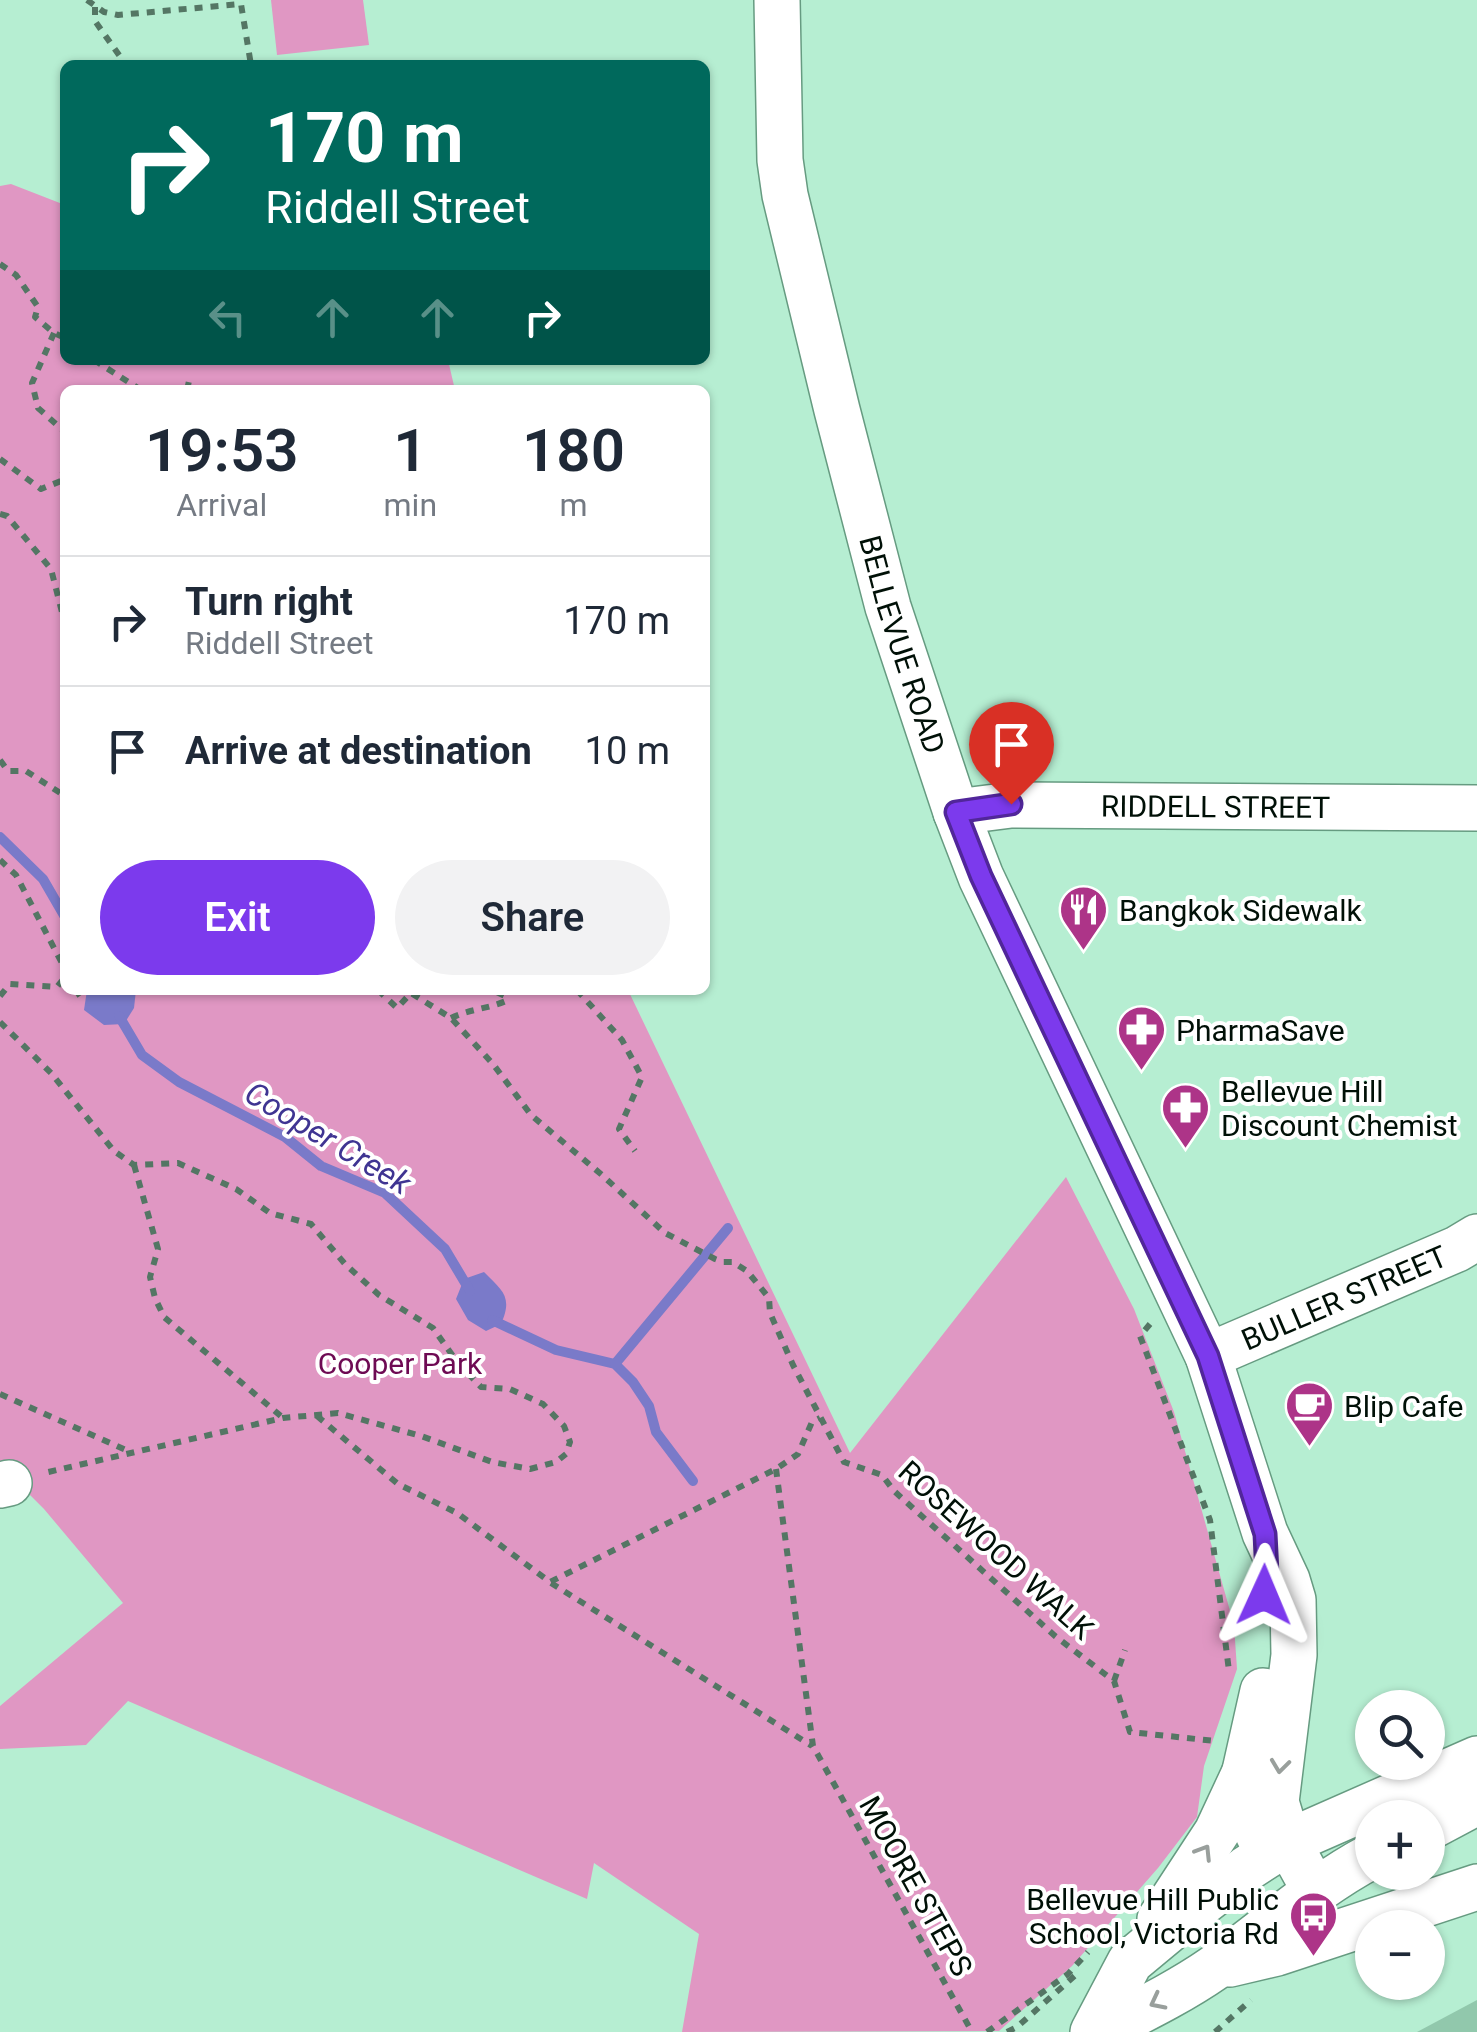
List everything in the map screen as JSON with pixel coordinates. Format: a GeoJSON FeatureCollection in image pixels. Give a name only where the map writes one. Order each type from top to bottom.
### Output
{"type":"FeatureCollection","features":[{"type":"Feature","properties":{"kind":"street","name":"BELLEVUE ROAD"},"geometry":{"type":"LineString","coordinates":[[777,0],[780,160],[795,240],[888,607],[981,876],[1208,1356],[1265,1534],[1293,1600],[1294,1656],[1276,1802],[1278,1849]]}},
{"type":"Feature","properties":{"kind":"street","name":"RIDDELL STREET"},"geometry":{"type":"LineString","coordinates":[[956,812],[1011,804],[1477,808]]}},
{"type":"Feature","properties":{"kind":"street","name":"BULLER STREET"},"geometry":{"type":"LineString","coordinates":[[1208,1356],[1477,1237]]}},
{"type":"Feature","properties":{"kind":"street","name":"BELLEVUE ROAD"},"geometry":{"type":"LineString","coordinates":[[1265,1534],[1265,1682],[1219,1752],[1249,1814],[1278,1849],[1306,1898]]}},
{"type":"Feature","properties":{"kind":"street"},"geometry":{"type":"LineString","coordinates":[[1096,2032],[1112,1954],[1217,1832],[1219,1752]]}},
{"type":"Feature","properties":{"kind":"street"},"geometry":{"type":"LineString","coordinates":[[1112,1954],[1189,1913],[1278,1849],[1477,1760]]}},
{"type":"Feature","properties":{"kind":"street"},"geometry":{"type":"LineString","coordinates":[[1445,1819],[1477,1802]]}},
{"type":"Feature","properties":{"kind":"street"},"geometry":{"type":"LineString","coordinates":[[1096,2032],[1171,1996],[1355,1864]]}},
{"type":"Feature","properties":{"kind":"street"},"geometry":{"type":"LineString","coordinates":[[1213,1968],[1277,1954],[1477,1887]]}},
{"type":"Feature","properties":{"kind":"path"},"geometry":{"type":"LineString","coordinates":[[87,0],[104,12],[118,15],[241,4],[250,60]]}},
{"type":"Feature","properties":{"kind":"path"},"geometry":{"type":"LineString","coordinates":[[95,7],[95,21],[122,60]]}},
{"type":"Feature","properties":{"kind":"path"},"geometry":{"type":"LineString","coordinates":[[0,264],[16,275],[38,308],[35,317],[60,336]]}},
{"type":"Feature","properties":{"kind":"path"},"geometry":{"type":"LineString","coordinates":[[54,333],[32,382],[38,408],[60,428]]}},
{"type":"Feature","properties":{"kind":"path"},"geometry":{"type":"LineString","coordinates":[[102,365],[133,385]]}},
{"type":"Feature","properties":{"kind":"path"},"geometry":{"type":"LineString","coordinates":[[0,459],[41,489],[60,481]]}},
{"type":"Feature","properties":{"kind":"path"},"geometry":{"type":"LineString","coordinates":[[0,514],[7,516],[51,569],[60,604]]}},
{"type":"Feature","properties":{"kind":"path"},"geometry":{"type":"LineString","coordinates":[[0,760],[8,770],[26,771],[60,793]]}},
{"type":"Feature","properties":{"kind":"path"},"geometry":{"type":"LineString","coordinates":[[0,860],[16,874],[60,959]]}},
{"type":"Feature","properties":{"kind":"path"},"geometry":{"type":"LineString","coordinates":[[0,996],[10,984],[60,984]]}},
{"type":"Feature","properties":{"kind":"path"},"geometry":{"type":"LineString","coordinates":[[384,995],[398,1008],[409,995]]}},
{"type":"Feature","properties":{"kind":"path"},"geometry":{"type":"LineString","coordinates":[[414,995],[451,1018],[470,1009],[506,1002],[504,995]]}},
{"type":"Feature","properties":{"kind":"path"},"geometry":{"type":"LineString","coordinates":[[582,995],[622,1040],[642,1077],[619,1130],[635,1151]]}},
{"type":"Feature","properties":{"kind":"path","name":"ROSEWOOD WALK"},"geometry":{"type":"LineString","coordinates":[[451,1018],[493,1064],[531,1115],[665,1232],[747,1272],[770,1298],[770,1313],[793,1365],[844,1462],[882,1476],[1055,1636],[1114,1681]]}},
{"type":"Feature","properties":{"kind":"path"},"geometry":{"type":"LineString","coordinates":[[0,1022],[50,1074],[114,1151],[134,1164],[178,1164],[236,1189],[270,1213],[311,1224],[379,1295],[433,1328],[481,1387],[510,1389],[543,1404],[564,1426],[570,1442],[566,1454],[556,1462],[530,1469],[492,1462],[421,1436],[338,1413],[283,1418],[4,1484]]}},
{"type":"Feature","properties":{"kind":"path"},"geometry":{"type":"LineString","coordinates":[[134,1164],[158,1250],[150,1276],[164,1317],[283,1418]]}},
{"type":"Feature","properties":{"kind":"path"},"geometry":{"type":"LineString","coordinates":[[1150,1324],[1140,1336],[1210,1520],[1230,1634],[1225,1686]]}},
{"type":"Feature","properties":{"kind":"path"},"geometry":{"type":"LineString","coordinates":[[0,1394],[129,1452]]}},
{"type":"Feature","properties":{"kind":"path"},"geometry":{"type":"LineString","coordinates":[[318,1416],[398,1484],[457,1513],[550,1582],[813,1746]]}},
{"type":"Feature","properties":{"kind":"path"},"geometry":{"type":"LineString","coordinates":[[550,1582],[776,1470],[798,1454],[812,1422],[820,1418]]}},
{"type":"Feature","properties":{"kind":"path"},"geometry":{"type":"LineString","coordinates":[[1180,1447],[1192,1439]]}},
{"type":"Feature","properties":{"kind":"path"},"geometry":{"type":"LineString","coordinates":[[776,1470],[813,1746]]}},
{"type":"Feature","properties":{"kind":"path"},"geometry":{"type":"LineString","coordinates":[[1125,1650],[1114,1681],[1130,1732],[1219,1752]]}},
{"type":"Feature","properties":{"kind":"path","name":"MOORE STEPS"},"geometry":{"type":"LineString","coordinates":[[813,1746],[970,2030]]}},
{"type":"Feature","properties":{"kind":"path"},"geometry":{"type":"LineString","coordinates":[[987,2032],[1068,1974],[1112,1954]]}},
{"type":"Feature","properties":{"kind":"green space"},"geometry":{"type":"Polygon","coordinates":[[[271,0],[363,0],[369,45],[277,55],[271,0]]]}},
{"type":"Feature","properties":{"kind":"green space","name":"Cooper Park"},"geometry":{"type":"Polygon","coordinates":[[[11,184],[60,203],[60,365],[449,365],[454,385],[60,385],[60,995],[630,995],[850,1453],[1066,1177],[1134,1309],[1174,1412],[1234,1625],[1237,1669],[1204,1766],[1197,1817],[1072,1966],[999,2031],[682,2032],[699,1934],[594,1863],[587,1899],[128,1701],[86,1745],[0,1749],[0,1706],[123,1603],[44,1509],[0,1465],[0,186],[11,184]]]}},
{"type":"Feature","properties":{"kind":"shaded area"},"geometry":{"type":"Polygon","coordinates":[[[86,995],[135,995],[134,1008],[124,1024],[104,1025],[84,1010],[86,995]]]}},
{"type":"Feature","properties":{"kind":"shaded area"},"geometry":{"type":"Polygon","coordinates":[[[484,1272],[506,1301],[501,1324],[486,1331],[468,1320],[456,1299],[464,1279],[484,1272]]]}},
{"type":"Feature","properties":{"kind":"building"},"geometry":{"type":"Polygon","coordinates":[[[1477,2000],[1477,2032],[1417,2032],[1477,2000]]]}},
{"type":"Feature","properties":{"kind":"waterway","name":"Cooper Creek"},"geometry":{"type":"LineString","coordinates":[[0,837],[43,879],[60,908]]}},
{"type":"Feature","properties":{"kind":"waterway","name":"Cooper Creek"},"geometry":{"type":"LineString","coordinates":[[119,1016],[142,1055],[179,1082],[285,1137],[321,1166],[385,1193],[445,1249],[470,1291]]}},
{"type":"Feature","properties":{"kind":"waterway"},"geometry":{"type":"LineString","coordinates":[[615,1364],[728,1228]]}},
{"type":"Feature","properties":{"kind":"waterway","name":"Cooper Creek"},"geometry":{"type":"LineString","coordinates":[[492,1320],[556,1350],[615,1364],[633,1382],[649,1406],[656,1432],[693,1481]]}},
{"type":"Feature","properties":{"kind":"place","name":"Bangkok Sidewalk"},"geometry":{"type":"Point","coordinates":[1084,952]}},
{"type":"Feature","properties":{"kind":"place","name":"PharmaSave"},"geometry":{"type":"Point","coordinates":[1141,1072]}},
{"type":"Feature","properties":{"kind":"place","name":"Bellevue Hill Discount Chemist"},"geometry":{"type":"Point","coordinates":[1186,1150]}},
{"type":"Feature","properties":{"kind":"place","name":"Blip Cafe"},"geometry":{"type":"Point","coordinates":[1309,1448]}},
{"type":"Feature","properties":{"kind":"place","name":"Bellevue Hill Public School, Victoria Rd"},"geometry":{"type":"Point","coordinates":[1314,1958]}},
{"type":"Feature","properties":{"kind":"route"},"geometry":{"type":"LineString","coordinates":[[1011,804],[956,812],[981,876],[1208,1356],[1265,1534],[1264,1595]]}}]}
